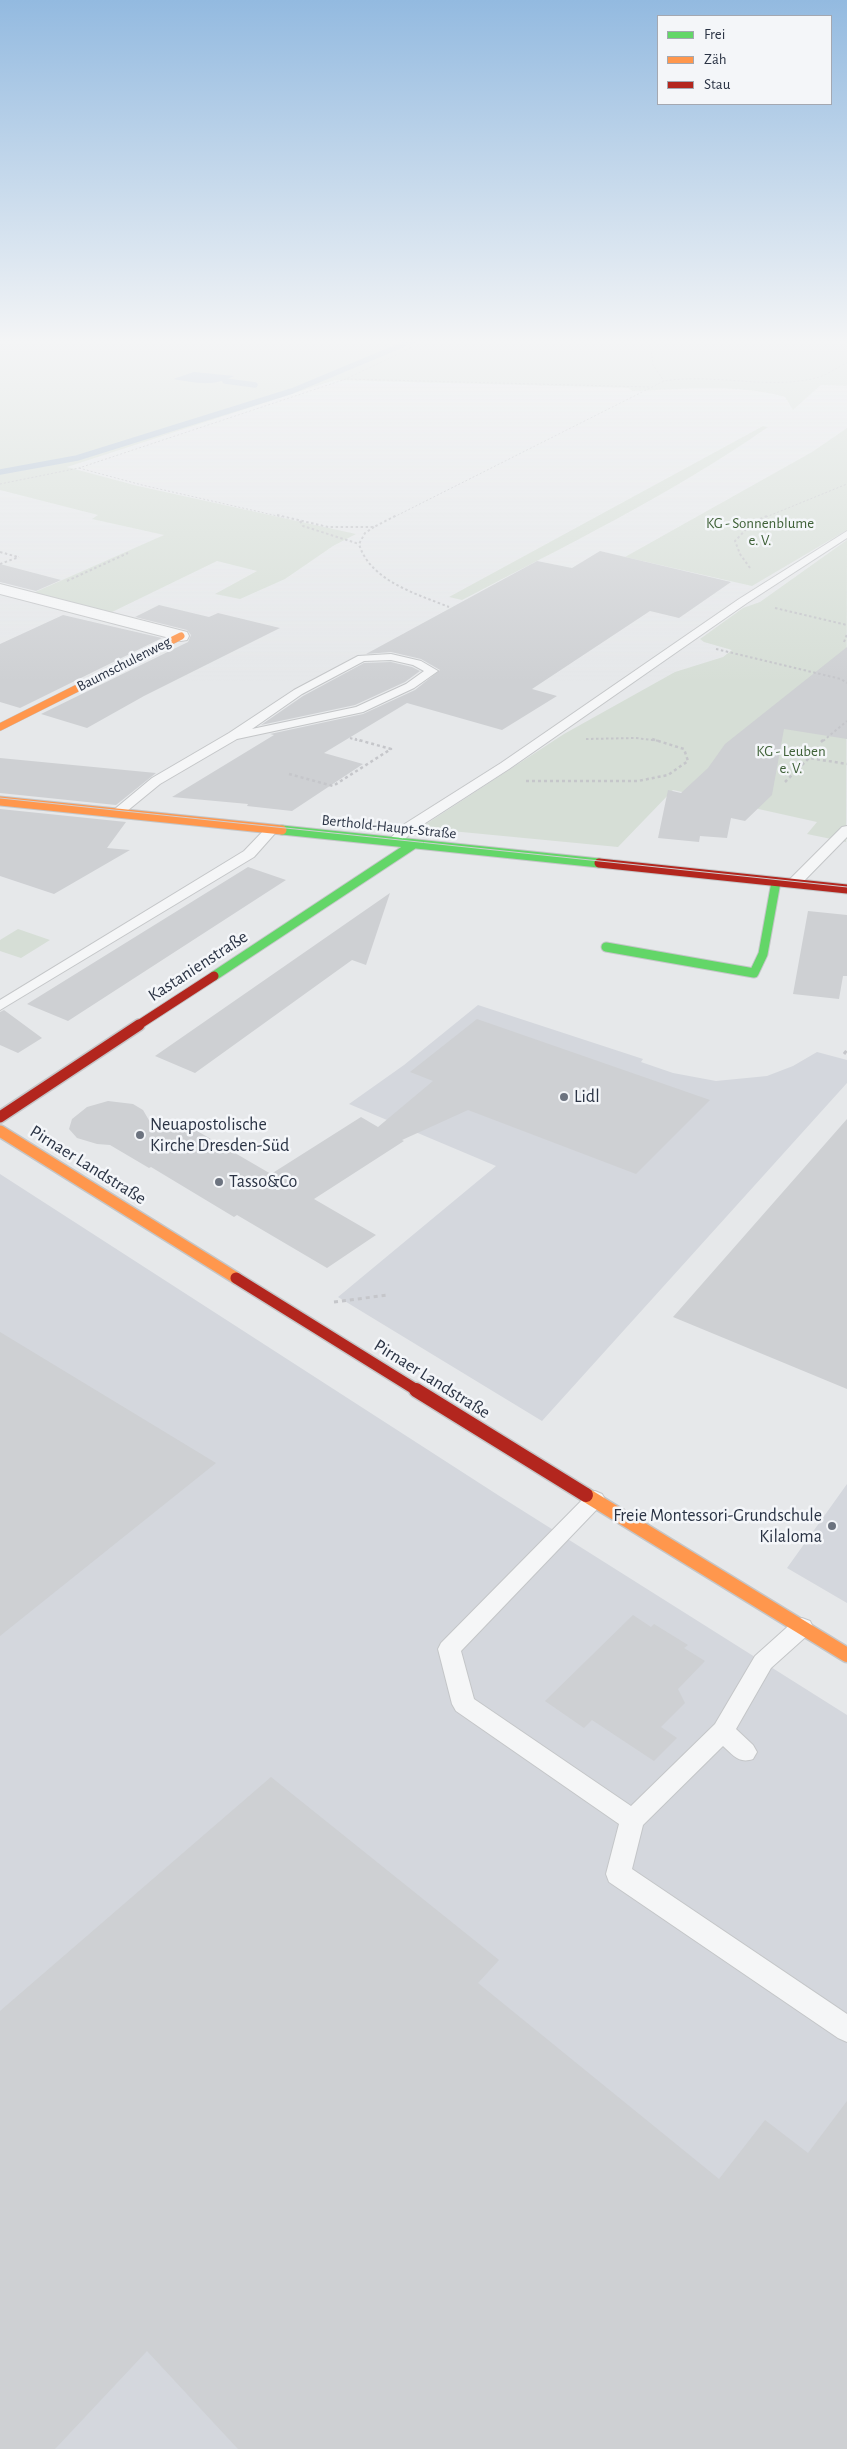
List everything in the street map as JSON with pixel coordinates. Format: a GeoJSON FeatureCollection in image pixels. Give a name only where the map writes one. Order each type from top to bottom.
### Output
{"type":"FeatureCollection","features":[{"type":"Feature","properties":{"kind":"street","name":"Baumschulenweg"},"geometry":{"type":"LineString","coordinates":[[0,589],[180,636]]}},
{"type":"Feature","properties":{"kind":"street"},"geometry":{"type":"LineString","coordinates":[[0,603],[26,596]]}},
{"type":"Feature","properties":{"kind":"street","name":"Baumschulenweg"},"geometry":{"type":"LineString","coordinates":[[0,727],[180,636]]}},
{"type":"Feature","properties":{"kind":"street","name":"Berthold-Haupt-Straße"},"geometry":{"type":"LineString","coordinates":[[0,801],[847,889]]}},
{"type":"Feature","properties":{"kind":"street","name":"Kastanienstraße"},"geometry":{"type":"LineString","coordinates":[[0,1117],[414,844]]}},
{"type":"Feature","properties":{"kind":"street"},"geometry":{"type":"LineString","coordinates":[[606,947],[754,973],[762,954],[776,882]]}},
{"type":"Feature","properties":{"kind":"street","name":"Pirnaer Landstraße"},"geometry":{"type":"LineString","coordinates":[[0,1131],[291,1313],[847,1655]]}},
{"type":"Feature","properties":{"kind":"lane"},"geometry":{"type":"LineString","coordinates":[[394,842],[408,828],[480,782],[684,640],[847,534]]}},
{"type":"Feature","properties":{"kind":"lane"},"geometry":{"type":"LineString","coordinates":[[116,813],[156,781],[233,736],[298,692],[362,658],[391,657],[417,663],[432,671],[410,686],[359,710],[233,736]]}},
{"type":"Feature","properties":{"kind":"lane"},"geometry":{"type":"LineString","coordinates":[[0,1006],[249,854],[272,830]]}},
{"type":"Feature","properties":{"kind":"lane"},"geometry":{"type":"LineString","coordinates":[[793,884],[847,830]]}},
{"type":"Feature","properties":{"kind":"lane"},"geometry":{"type":"LineString","coordinates":[[595,1499],[449,1650],[464,1704],[632,1820]]}},
{"type":"Feature","properties":{"kind":"lane"},"geometry":{"type":"LineString","coordinates":[[802,1626],[763,1662],[723,1731],[632,1820],[618,1874],[847,2029]]}},
{"type":"Feature","properties":{"kind":"lane"},"geometry":{"type":"LineString","coordinates":[[723,1731],[745,1752]]}},
{"type":"Feature","properties":{"kind":"path"},"geometry":{"type":"LineString","coordinates":[[0,484],[79,468],[120,454]]}},
{"type":"Feature","properties":{"kind":"path"},"geometry":{"type":"LineString","coordinates":[[449,607],[423,597],[369,566],[361,553],[359,544],[366,533],[374,527],[518,454]]}},
{"type":"Feature","properties":{"kind":"path"},"geometry":{"type":"LineString","coordinates":[[79,468],[142,485],[328,527],[374,527]]}},
{"type":"Feature","properties":{"kind":"path"},"geometry":{"type":"LineString","coordinates":[[771,583],[757,578],[740,554],[735,541],[744,529],[753,522],[847,484]]}},
{"type":"Feature","properties":{"kind":"path"},"geometry":{"type":"LineString","coordinates":[[300,521],[303,526],[359,544]]}},
{"type":"Feature","properties":{"kind":"path"},"geometry":{"type":"LineString","coordinates":[[0,552],[19,557],[0,564]]}},
{"type":"Feature","properties":{"kind":"path"},"geometry":{"type":"LineString","coordinates":[[26,596],[128,553]]}},
{"type":"Feature","properties":{"kind":"path"},"geometry":{"type":"LineString","coordinates":[[743,601],[847,626]]}},
{"type":"Feature","properties":{"kind":"path"},"geometry":{"type":"LineString","coordinates":[[844,642],[847,634]]}},
{"type":"Feature","properties":{"kind":"path"},"geometry":{"type":"LineString","coordinates":[[684,640],[834,678],[847,683]]}},
{"type":"Feature","properties":{"kind":"path"},"geometry":{"type":"LineString","coordinates":[[821,742],[847,721]]}},
{"type":"Feature","properties":{"kind":"path"},"geometry":{"type":"LineString","coordinates":[[289,774],[333,786],[390,749],[350,738]]}},
{"type":"Feature","properties":{"kind":"path"},"geometry":{"type":"LineString","coordinates":[[480,782],[638,781],[668,774],[688,761],[684,748],[671,742],[653,738],[541,740]]}},
{"type":"Feature","properties":{"kind":"path"},"geometry":{"type":"LineString","coordinates":[[784,782],[809,758],[847,764]]}},
{"type":"Feature","properties":{"kind":"path"},"geometry":{"type":"LineString","coordinates":[[844,1054],[847,1050]]}},
{"type":"Feature","properties":{"kind":"shaded area"},"geometry":{"type":"Polygon","coordinates":[[[478,1005],[643,1059],[641,1062],[673,1073],[716,1081],[767,1076],[793,1066],[817,1052],[847,1060],[847,1083],[542,1421],[338,1297],[496,1166],[349,1104],[404,1065],[478,1005]]]}},
{"type":"Feature","properties":{"kind":"shaded area"},"geometry":{"type":"Polygon","coordinates":[[[0,1174],[501,1497],[847,1715],[847,2449],[0,2449],[0,1174]]]}},
{"type":"Feature","properties":{"kind":"shaded area","name":"Freie Montessori-Grundschule Kilaloma"},"geometry":{"type":"Polygon","coordinates":[[[847,1484],[847,1603],[787,1568],[847,1484]]]}},
{"type":"Feature","properties":{"kind":"green space"},"geometry":{"type":"Polygon","coordinates":[[[0,454],[106,454],[67,467],[138,486],[356,534],[333,546],[285,579],[240,599],[215,594],[257,571],[217,561],[110,613],[33,593],[164,535],[92,519],[98,515],[0,490],[0,454]]]}},
{"type":"Feature","properties":{"kind":"green space"},"geometry":{"type":"Polygon","coordinates":[[[711,454],[727,454],[618,518],[462,600],[449,597],[711,454]]]}},
{"type":"Feature","properties":{"kind":"green space","name":"KG - Sonnenblume e. V."},"geometry":{"type":"Polygon","coordinates":[[[808,454],[847,454],[847,530],[752,586],[625,557],[808,454]]]}},
{"type":"Feature","properties":{"kind":"green space","name":"KG - Leuben e. V."},"geometry":{"type":"Polygon","coordinates":[[[847,540],[846,842],[807,834],[817,822],[673,790],[618,847],[420,828],[564,734],[675,672],[723,657],[732,650],[704,642],[700,639],[743,608],[760,602],[847,540]]]}},
{"type":"Feature","properties":{"kind":"green space"},"geometry":{"type":"Polygon","coordinates":[[[18,929],[50,940],[21,958],[0,951],[0,940],[18,929]]]}},
{"type":"Feature","properties":{"kind":"building"},"geometry":{"type":"Polygon","coordinates":[[[600,551],[731,582],[679,618],[650,611],[532,689],[557,696],[502,730],[407,703],[324,753],[363,764],[292,811],[247,806],[248,804],[172,797],[274,735],[270,734],[363,714],[415,690],[440,670],[421,659],[391,652],[366,654],[537,561],[572,568],[600,551]]]}},
{"type":"Feature","properties":{"kind":"building"},"geometry":{"type":"Polygon","coordinates":[[[0,564],[61,580],[36,591],[0,582],[0,564]]]}},
{"type":"Feature","properties":{"kind":"building"},"geometry":{"type":"Polygon","coordinates":[[[159,605],[209,617],[218,613],[280,628],[144,696],[87,728],[41,714],[188,642],[191,635],[187,630],[135,617],[159,605]]]}},
{"type":"Feature","properties":{"kind":"building"},"geometry":{"type":"Polygon","coordinates":[[[63,615],[162,638],[20,708],[0,702],[0,644],[63,615]]]}},
{"type":"Feature","properties":{"kind":"building"},"geometry":{"type":"Polygon","coordinates":[[[847,647],[847,739],[784,729],[772,795],[745,821],[731,818],[727,838],[700,836],[699,842],[658,838],[668,790],[681,793],[708,768],[725,744],[847,647]]]}},
{"type":"Feature","properties":{"kind":"building"},"geometry":{"type":"Polygon","coordinates":[[[391,662],[420,671],[405,682],[355,705],[261,725],[303,696],[364,663],[391,662]]]}},
{"type":"Feature","properties":{"kind":"building"},"geometry":{"type":"Polygon","coordinates":[[[0,758],[156,773],[116,805],[0,793],[0,758]]]}},
{"type":"Feature","properties":{"kind":"building"},"geometry":{"type":"Polygon","coordinates":[[[0,809],[126,822],[107,848],[130,850],[54,894],[0,876],[0,809]]]}},
{"type":"Feature","properties":{"kind":"building"},"geometry":{"type":"Polygon","coordinates":[[[248,867],[286,880],[68,1021],[27,1004],[248,867]]]}},
{"type":"Feature","properties":{"kind":"building"},"geometry":{"type":"Polygon","coordinates":[[[390,893],[366,965],[352,960],[195,1073],[155,1056],[390,893]]]}},
{"type":"Feature","properties":{"kind":"building"},"geometry":{"type":"Polygon","coordinates":[[[808,911],[847,915],[847,976],[843,976],[839,999],[793,994],[808,911]]]}},
{"type":"Feature","properties":{"kind":"building"},"geometry":{"type":"Polygon","coordinates":[[[4,1010],[42,1038],[18,1053],[0,1045],[0,1012],[4,1010]]]}},
{"type":"Feature","properties":{"kind":"building"},"geometry":{"type":"Polygon","coordinates":[[[477,1019],[710,1100],[636,1174],[468,1110],[402,1140],[404,1141],[314,1199],[376,1235],[327,1268],[237,1215],[234,1217],[151,1167],[149,1168],[110,1145],[97,1144],[77,1138],[69,1129],[72,1119],[87,1107],[108,1101],[133,1104],[143,1110],[150,1122],[172,1126],[180,1121],[271,1174],[361,1117],[378,1127],[433,1081],[410,1072],[477,1019]]]}},
{"type":"Feature","properties":{"kind":"building"},"geometry":{"type":"Polygon","coordinates":[[[847,1119],[847,1389],[673,1317],[847,1119]]]}},
{"type":"Feature","properties":{"kind":"building"},"geometry":{"type":"Polygon","coordinates":[[[0,1332],[216,1463],[0,1636],[0,1332]]]}},
{"type":"Feature","properties":{"kind":"building"},"geometry":{"type":"Polygon","coordinates":[[[633,1615],[651,1627],[654,1624],[688,1645],[684,1648],[705,1661],[678,1689],[685,1703],[661,1727],[677,1738],[654,1761],[592,1720],[584,1728],[545,1701],[633,1615]]]}},
{"type":"Feature","properties":{"kind":"building"},"geometry":{"type":"Polygon","coordinates":[[[271,1777],[499,1960],[478,1983],[719,2179],[765,2120],[808,2153],[847,2101],[847,2449],[238,2449],[147,2351],[55,2449],[0,2449],[0,2011],[271,1777]]]}},
{"type":"Feature","properties":{"kind":"waterway"},"geometry":{"type":"LineString","coordinates":[[0,472],[89,454]]}},
{"type":"Feature","properties":{"kind":"tram line"},"geometry":{"type":"LineString","coordinates":[[0,798],[847,887]]}},
{"type":"Feature","properties":{"kind":"traffic: fast"},"geometry":{"type":"LineString","coordinates":[[282,830],[599,863]]}},
{"type":"Feature","properties":{"kind":"traffic: fast"},"geometry":{"type":"LineString","coordinates":[[214,976],[414,844]]}},
{"type":"Feature","properties":{"kind":"traffic: fast"},"geometry":{"type":"LineString","coordinates":[[606,947],[754,973],[763,954],[776,882]]}},
{"type":"Feature","properties":{"kind":"traffic: slow"},"geometry":{"type":"LineString","coordinates":[[0,727],[181,636]]}},
{"type":"Feature","properties":{"kind":"traffic: slow"},"geometry":{"type":"LineString","coordinates":[[0,801],[282,830]]}},
{"type":"Feature","properties":{"kind":"traffic: slow"},"geometry":{"type":"LineString","coordinates":[[0,1131],[236,1278]]}},
{"type":"Feature","properties":{"kind":"traffic: slow"},"geometry":{"type":"LineString","coordinates":[[586,1495],[847,1655]]}},
{"type":"Feature","properties":{"kind":"traffic: jam"},"geometry":{"type":"LineString","coordinates":[[599,863],[847,889]]}},
{"type":"Feature","properties":{"kind":"traffic: jam"},"geometry":{"type":"LineString","coordinates":[[0,1117],[214,976]]}},
{"type":"Feature","properties":{"kind":"traffic: jam"},"geometry":{"type":"LineString","coordinates":[[236,1278],[586,1495]]}},
{"type":"Feature","properties":{"kind":"place","name":"Lidl"},"geometry":{"type":"Point","coordinates":[564,1097]}},
{"type":"Feature","properties":{"kind":"place","name":"Neuapostolische Kirche Dresden-Süd"},"geometry":{"type":"Point","coordinates":[140,1135]}},
{"type":"Feature","properties":{"kind":"place","name":"Tasso&Co"},"geometry":{"type":"Point","coordinates":[219,1182]}},
{"type":"Feature","properties":{"kind":"place","name":"Freie Montessori-Grundschule Kilaloma"},"geometry":{"type":"Point","coordinates":[832,1526]}}]}
